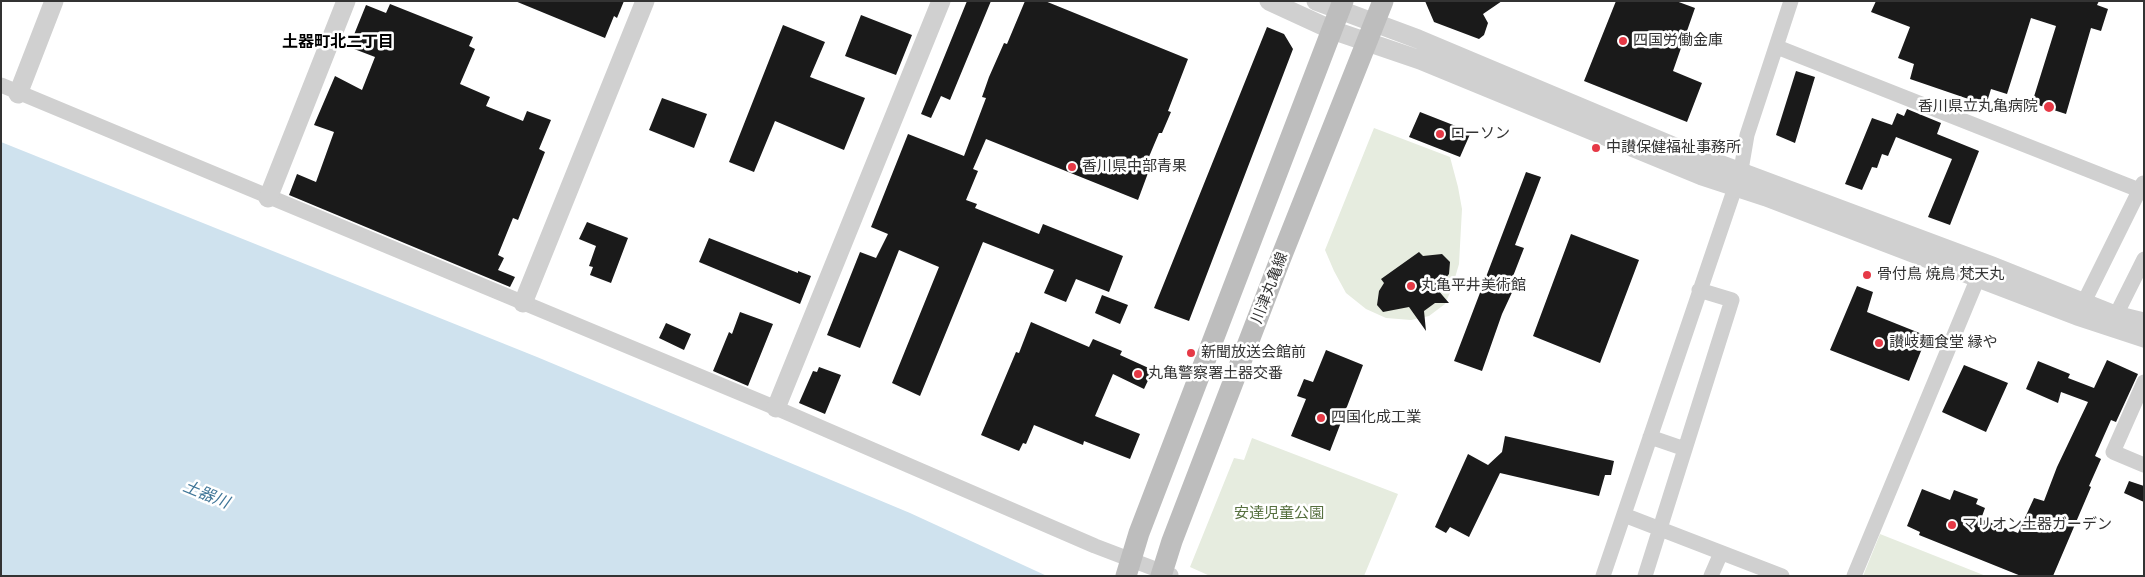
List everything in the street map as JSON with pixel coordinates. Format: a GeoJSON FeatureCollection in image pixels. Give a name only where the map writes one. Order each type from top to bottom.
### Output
{"type":"FeatureCollection","features":[{"type":"Feature","properties":{"kind":"main road","name":"川津丸亀線"},"geometry":{"type":"LineString","coordinates":[[1165,575],[1176,531],[1382,1]]}},
{"type":"Feature","properties":{"kind":"main road"},"geometry":{"type":"LineString","coordinates":[[1128,568],[1139,533],[1341,5]]}},
{"type":"Feature","properties":{"kind":"street"},"geometry":{"type":"LineString","coordinates":[[18,94],[54,1]]}},
{"type":"Feature","properties":{"kind":"street"},"geometry":{"type":"LineString","coordinates":[[268,198],[346,1]]}},
{"type":"Feature","properties":{"kind":"street"},"geometry":{"type":"LineString","coordinates":[[523,303],[645,1]]}},
{"type":"Feature","properties":{"kind":"street"},"geometry":{"type":"LineString","coordinates":[[776,408],[941,1]]}},
{"type":"Feature","properties":{"kind":"street"},"geometry":{"type":"LineString","coordinates":[[1269,1],[1332,30],[1410,56],[1702,176],[1738,178]]}},
{"type":"Feature","properties":{"kind":"street"},"geometry":{"type":"LineString","coordinates":[[1316,1],[1341,5],[1375,22],[1687,152],[1738,178],[2112,321],[2144,338]]}},
{"type":"Feature","properties":{"kind":"street"},"geometry":{"type":"LineString","coordinates":[[1603,576],[1738,178],[1747,135],[1791,1]]}},
{"type":"Feature","properties":{"kind":"street"},"geometry":{"type":"LineString","coordinates":[[1777,47],[2142,188],[2080,309]]}},
{"type":"Feature","properties":{"kind":"street"},"geometry":{"type":"LineString","coordinates":[[1,85],[18,94],[776,408],[1128,568],[1165,575]]}},
{"type":"Feature","properties":{"kind":"street"},"geometry":{"type":"LineString","coordinates":[[2112,321],[2144,259]]}},
{"type":"Feature","properties":{"kind":"street"},"geometry":{"type":"LineString","coordinates":[[1854,576],[1981,271]]}},
{"type":"Feature","properties":{"kind":"street"},"geometry":{"type":"LineString","coordinates":[[1645,576],[1732,300],[1699,290]]}},
{"type":"Feature","properties":{"kind":"street"},"geometry":{"type":"LineString","coordinates":[[2112,321],[2144,322]]}},
{"type":"Feature","properties":{"kind":"street"},"geometry":{"type":"LineString","coordinates":[[2144,382],[2113,452],[2144,465]]}},
{"type":"Feature","properties":{"kind":"street"},"geometry":{"type":"LineString","coordinates":[[1650,437],[1685,449]]}},
{"type":"Feature","properties":{"kind":"street"},"geometry":{"type":"LineString","coordinates":[[1624,515],[1721,552],[1756,571],[1782,576]]}},
{"type":"Feature","properties":{"kind":"street"},"geometry":{"type":"LineString","coordinates":[[1711,576],[1721,552]]}},
{"type":"Feature","properties":{"kind":"green space"},"geometry":{"type":"Polygon","coordinates":[[[1374,128],[1450,157],[1462,209],[1459,264],[1445,304],[1429,316],[1411,320],[1386,318],[1366,309],[1346,293],[1325,250],[1374,128]]]}},
{"type":"Feature","properties":{"kind":"green space","name":"安達児童公園"},"geometry":{"type":"Polygon","coordinates":[[[1252,438],[1398,494],[1364,576],[1210,576],[1190,567],[1234,458],[1244,460],[1252,438]]]}},
{"type":"Feature","properties":{"kind":"green space"},"geometry":{"type":"Polygon","coordinates":[[[1880,534],[1986,576],[1863,576],[1880,534]]]}},
{"type":"Feature","properties":{"kind":"water","name":"土器川"},"geometry":{"type":"Polygon","coordinates":[[[1,142],[537,357],[910,513],[1047,576],[1,576],[1,142]]]}},
{"type":"Feature","properties":{"kind":"building"},"geometry":{"type":"Polygon","coordinates":[[[515,1],[624,1],[617,18],[614,16],[605,38],[515,1]]]}},
{"type":"Feature","properties":{"kind":"building"},"geometry":{"type":"Polygon","coordinates":[[[967,1],[991,1],[950,100],[941,96],[931,118],[921,114],[967,1]]]}},
{"type":"Feature","properties":{"kind":"building"},"geometry":{"type":"Polygon","coordinates":[[[1025,1],[1045,1],[1188,59],[1168,111],[1171,112],[1162,133],[1159,133],[1143,171],[1148,173],[1138,200],[986,139],[973,169],[978,171],[966,200],[977,204],[975,208],[1039,234],[1043,224],[1123,256],[1109,292],[1076,279],[1066,302],[1044,293],[1054,270],[983,242],[920,396],[892,383],[939,267],[899,250],[860,348],[827,335],[860,252],[876,258],[888,234],[871,227],[908,134],[964,156],[986,98],[982,97],[989,77],[1004,43],[1007,44],[1025,1]]]}},
{"type":"Feature","properties":{"kind":"building"},"geometry":{"type":"Polygon","coordinates":[[[1425,1],[1502,1],[1483,14],[1488,23],[1484,35],[1479,39],[1434,22],[1425,1]]]}},
{"type":"Feature","properties":{"kind":"building"},"geometry":{"type":"Polygon","coordinates":[[[1616,1],[1676,1],[1695,8],[1673,71],[1702,83],[1687,122],[1584,81],[1616,1]]]}},
{"type":"Feature","properties":{"kind":"building"},"geometry":{"type":"Polygon","coordinates":[[[1876,1],[2099,1],[2097,5],[2108,9],[2101,31],[2091,28],[2066,114],[2032,103],[2056,26],[2031,18],[2007,94],[1991,89],[1986,105],[1910,79],[1914,64],[1898,58],[1910,27],[1871,12],[1876,1]]]}},
{"type":"Feature","properties":{"kind":"building"},"geometry":{"type":"Polygon","coordinates":[[[390,4],[473,37],[469,46],[475,49],[460,84],[490,97],[486,106],[523,121],[527,111],[551,120],[539,149],[545,152],[518,220],[513,218],[498,255],[504,258],[498,270],[515,277],[510,287],[289,195],[297,174],[316,182],[334,132],[314,125],[335,76],[362,90],[375,57],[349,47],[366,5],[386,13],[390,4]]]}},
{"type":"Feature","properties":{"kind":"building"},"geometry":{"type":"Polygon","coordinates":[[[861,15],[912,35],[896,75],[845,56],[861,15]]]}},
{"type":"Feature","properties":{"kind":"building"},"geometry":{"type":"Polygon","coordinates":[[[783,25],[825,42],[810,77],[865,98],[844,150],[775,121],[754,172],[729,162],[783,25]]]}},
{"type":"Feature","properties":{"kind":"building"},"geometry":{"type":"Polygon","coordinates":[[[1267,27],[1284,34],[1293,49],[1189,321],[1154,308],[1267,27]]]}},
{"type":"Feature","properties":{"kind":"building"},"geometry":{"type":"Polygon","coordinates":[[[1796,71],[1815,77],[1795,143],[1776,135],[1796,71]]]}},
{"type":"Feature","properties":{"kind":"building"},"geometry":{"type":"Polygon","coordinates":[[[662,98],[707,114],[694,148],[649,130],[662,98]]]}},
{"type":"Feature","properties":{"kind":"building"},"geometry":{"type":"Polygon","coordinates":[[[1907,109],[1941,123],[1937,134],[1979,151],[1950,225],[1928,217],[1952,159],[1896,137],[1888,156],[1882,154],[1877,168],[1872,167],[1862,190],[1845,184],[1872,118],[1892,125],[1897,113],[1904,116],[1907,109]]]}},
{"type":"Feature","properties":{"kind":"building","name":"ローソン"},"geometry":{"type":"Polygon","coordinates":[[[1420,112],[1471,132],[1460,157],[1409,137],[1420,112]]]}},
{"type":"Feature","properties":{"kind":"building"},"geometry":{"type":"Polygon","coordinates":[[[1526,172],[1541,177],[1515,245],[1524,248],[1510,284],[1515,286],[1502,314],[1482,371],[1454,361],[1526,172]]]}},
{"type":"Feature","properties":{"kind":"building"},"geometry":{"type":"Polygon","coordinates":[[[587,222],[628,238],[611,283],[590,275],[593,267],[589,266],[596,246],[579,239],[587,222]]]}},
{"type":"Feature","properties":{"kind":"building"},"geometry":{"type":"Polygon","coordinates":[[[1571,234],[1639,260],[1600,363],[1533,336],[1571,234]]]}},
{"type":"Feature","properties":{"kind":"building"},"geometry":{"type":"Polygon","coordinates":[[[709,238],[798,273],[798,271],[811,276],[800,304],[699,262],[709,238]]]}},
{"type":"Feature","properties":{"kind":"building","name":"丸亀平井美術館"},"geometry":{"type":"Polygon","coordinates":[[[1419,252],[1423,256],[1442,254],[1450,262],[1449,274],[1437,289],[1449,303],[1435,303],[1424,311],[1426,331],[1409,307],[1383,312],[1377,305],[1379,291],[1384,283],[1381,279],[1419,252]]]}},
{"type":"Feature","properties":{"kind":"building","name":"讃岐麺食堂 縁や"},"geometry":{"type":"Polygon","coordinates":[[[1857,286],[1873,292],[1867,312],[1927,336],[1909,381],[1830,350],[1857,286]]]}},
{"type":"Feature","properties":{"kind":"building"},"geometry":{"type":"Polygon","coordinates":[[[1102,295],[1128,305],[1120,324],[1095,313],[1102,295]]]}},
{"type":"Feature","properties":{"kind":"building"},"geometry":{"type":"Polygon","coordinates":[[[740,312],[773,324],[748,386],[713,371],[729,332],[732,334],[740,312]]]}},
{"type":"Feature","properties":{"kind":"building"},"geometry":{"type":"Polygon","coordinates":[[[1031,322],[1089,347],[1093,339],[1122,351],[1120,355],[1153,370],[1144,389],[1113,374],[1095,416],[1140,434],[1130,459],[1084,441],[1083,445],[1034,425],[1026,444],[1023,443],[1019,451],[981,435],[1016,352],[1019,353],[1031,322]]]}},
{"type":"Feature","properties":{"kind":"building"},"geometry":{"type":"Polygon","coordinates":[[[666,323],[691,334],[684,350],[659,338],[666,323]]]}},
{"type":"Feature","properties":{"kind":"building","name":"四国化成工業"},"geometry":{"type":"Polygon","coordinates":[[[1326,350],[1363,365],[1330,451],[1291,436],[1306,399],[1297,396],[1304,379],[1313,382],[1326,350]]]}},
{"type":"Feature","properties":{"kind":"building","name":"マリオン土器ガーデン"},"geometry":{"type":"Polygon","coordinates":[[[2107,360],[2138,374],[2116,422],[2111,420],[2095,456],[2101,459],[2053,576],[2021,576],[1919,535],[1920,532],[1907,526],[1922,489],[1950,500],[1954,490],[1978,499],[1976,504],[1985,508],[1981,519],[2018,533],[2034,498],[2044,501],[2057,467],[2088,402],[2061,392],[2058,403],[2026,389],[2038,361],[2070,374],[2068,378],[2094,388],[2107,360]]]}},
{"type":"Feature","properties":{"kind":"building"},"geometry":{"type":"Polygon","coordinates":[[[1964,365],[2008,383],[1986,432],[1942,412],[1964,365]]]}},
{"type":"Feature","properties":{"kind":"building"},"geometry":{"type":"Polygon","coordinates":[[[819,367],[841,375],[825,414],[799,403],[813,371],[817,372],[819,367]]]}},
{"type":"Feature","properties":{"kind":"building"},"geometry":{"type":"Polygon","coordinates":[[[1505,436],[1614,461],[1611,475],[1605,475],[1599,496],[1500,473],[1469,537],[1450,527],[1446,533],[1435,527],[1468,454],[1488,465],[1502,452],[1505,436]]]}},
{"type":"Feature","properties":{"kind":"building"},"geometry":{"type":"Polygon","coordinates":[[[2129,481],[2144,486],[2144,502],[2124,493],[2129,481]]]}},
{"type":"Feature","properties":{"kind":"place","name":"四国労働金庫"},"geometry":{"type":"Point","coordinates":[1623,41]}},
{"type":"Feature","properties":{"kind":"place","name":"香川県立丸亀病院"},"geometry":{"type":"Point","coordinates":[2049,107]}},
{"type":"Feature","properties":{"kind":"place","name":"ローソン"},"geometry":{"type":"Point","coordinates":[1440,134]}},
{"type":"Feature","properties":{"kind":"place","name":"中讃保健福祉事務所"},"geometry":{"type":"Point","coordinates":[1596,148]}},
{"type":"Feature","properties":{"kind":"place","name":"香川県中部青果"},"geometry":{"type":"Point","coordinates":[1072,167]}},
{"type":"Feature","properties":{"kind":"place","name":"骨付鳥 焼鳥 梵天丸"},"geometry":{"type":"Point","coordinates":[1867,275]}},
{"type":"Feature","properties":{"kind":"place","name":"丸亀平井美術館"},"geometry":{"type":"Point","coordinates":[1411,286]}},
{"type":"Feature","properties":{"kind":"place","name":"讃岐麺食堂 縁や"},"geometry":{"type":"Point","coordinates":[1879,343]}},
{"type":"Feature","properties":{"kind":"place","name":"新聞放送会館前"},"geometry":{"type":"Point","coordinates":[1191,353]}},
{"type":"Feature","properties":{"kind":"place","name":"丸亀警察署土器交番"},"geometry":{"type":"Point","coordinates":[1138,374]}},
{"type":"Feature","properties":{"kind":"place","name":"四国化成工業"},"geometry":{"type":"Point","coordinates":[1321,418]}},
{"type":"Feature","properties":{"kind":"place","name":"マリオン土器ガーデン"},"geometry":{"type":"Point","coordinates":[1952,525]}},
{"type":"Feature","properties":{"kind":"district","name":"土器町北二丁目"},"geometry":{"type":"Point","coordinates":[338,42]}}]}
